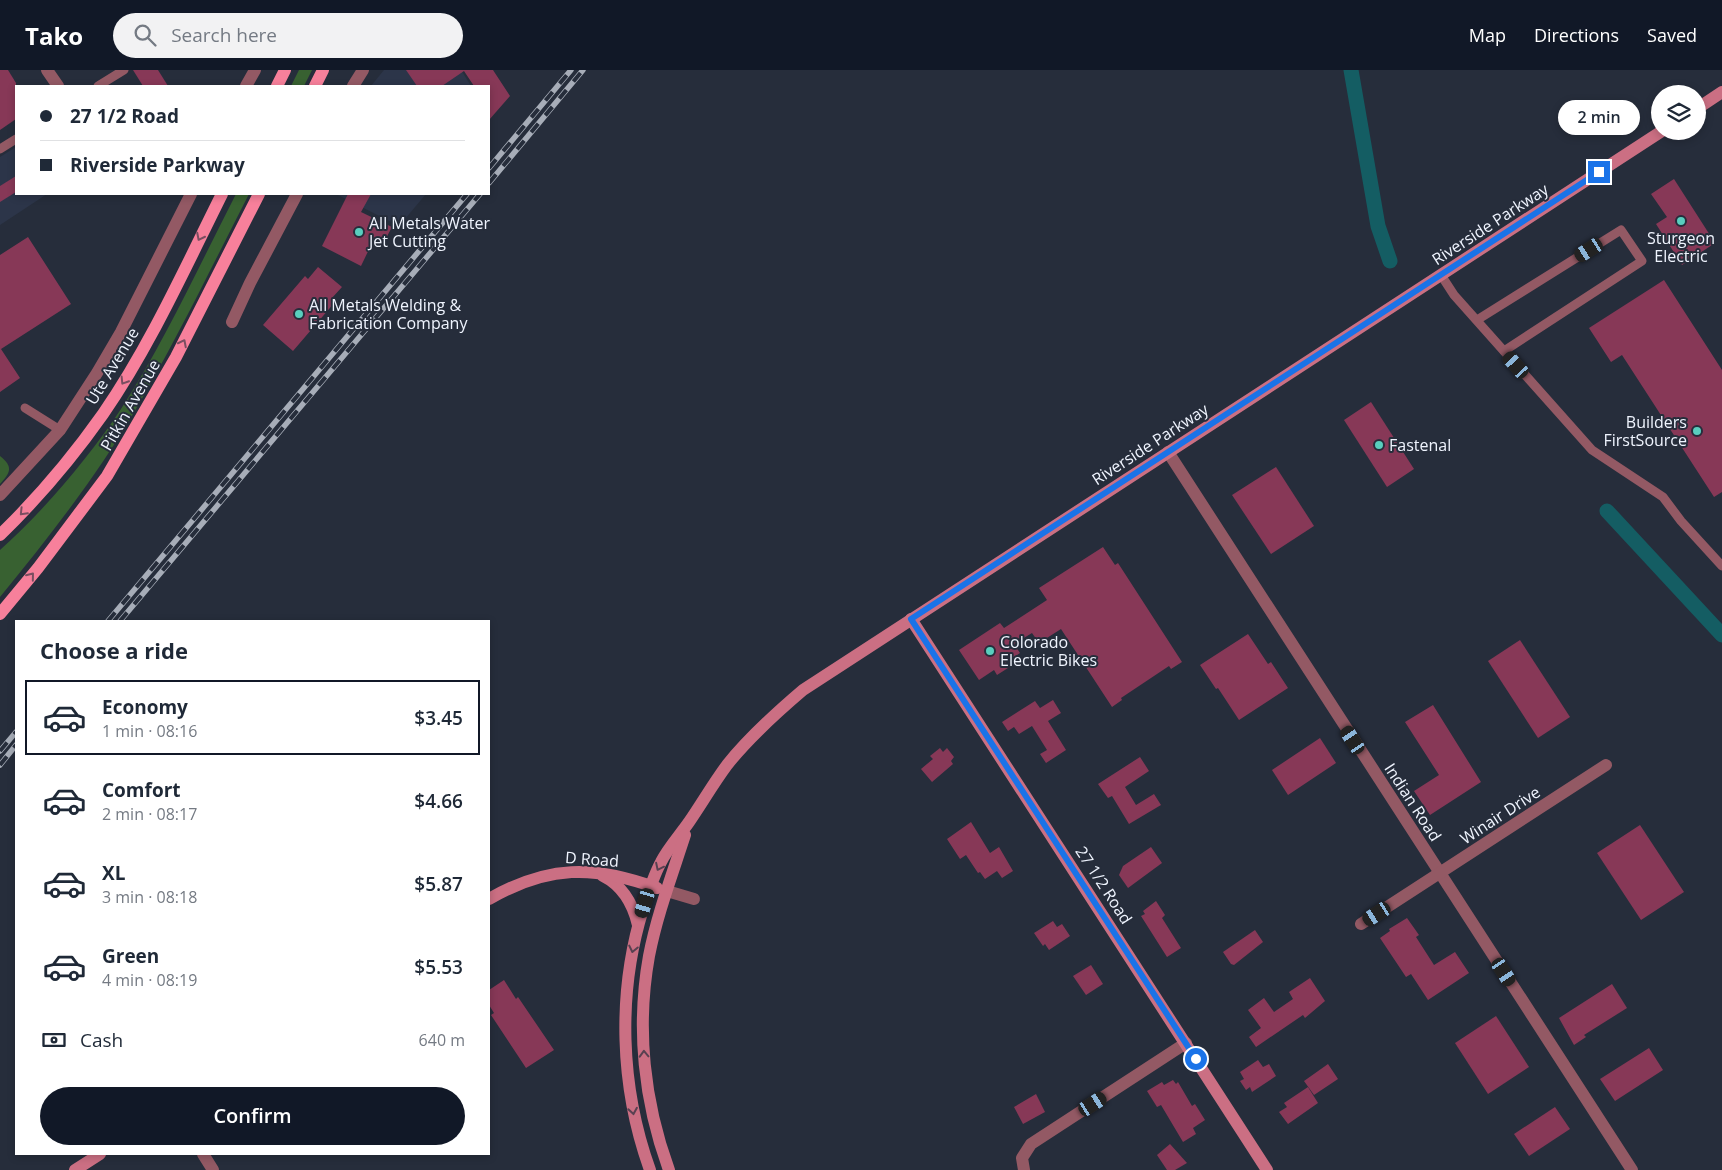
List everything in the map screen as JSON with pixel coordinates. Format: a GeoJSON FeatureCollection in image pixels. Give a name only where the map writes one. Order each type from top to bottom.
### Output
{"type":"FeatureCollection","features":[{"type":"Feature","properties":{"kind":"main road"},"geometry":{"type":"LineString","coordinates":[[278,85],[285,70]]}},
{"type":"Feature","properties":{"kind":"main road"},"geometry":{"type":"LineString","coordinates":[[316,85],[323,70]]}},
{"type":"Feature","properties":{"kind":"main road"},"geometry":{"type":"LineString","coordinates":[[1706,103],[1722,92]]}},
{"type":"Feature","properties":{"kind":"main road","name":"Riverside Parkway"},"geometry":{"type":"LineString","coordinates":[[650,1170],[635,1122],[627,1069],[626,1011],[632,952],[650,886],[661,862],[708,792],[751,737],[803,690],[1651,138]]}},
{"type":"Feature","properties":{"kind":"main road","name":"Ute Avenue"},"geometry":{"type":"LineString","coordinates":[[0,535],[46,489],[104,413],[131,369],[163,310],[221,195]]}},
{"type":"Feature","properties":{"kind":"main road","name":"Pitkin Avenue"},"geometry":{"type":"LineString","coordinates":[[0,614],[38,568],[107,476],[176,357],[259,195]]}},
{"type":"Feature","properties":{"kind":"main road","name":"27 1/2 Road"},"geometry":{"type":"LineString","coordinates":[[911,619],[1267,1170]]}},
{"type":"Feature","properties":{"kind":"main road","name":"Riverside Parkway"},"geometry":{"type":"LineString","coordinates":[[668,1170],[653,1118],[645,1068],[644,1011],[649,955],[667,891],[690,821]]}},
{"type":"Feature","properties":{"kind":"main road","name":"D Road"},"geometry":{"type":"LineString","coordinates":[[490,898],[510,887],[549,874],[569,871],[597,873],[628,879],[667,891]]}},
{"type":"Feature","properties":{"kind":"main road"},"geometry":{"type":"LineString","coordinates":[[597,873],[610,879],[627,896],[636,915],[638,927]]}},
{"type":"Feature","properties":{"kind":"main road"},"geometry":{"type":"LineString","coordinates":[[75,1170],[98,1155]]}},
{"type":"Feature","properties":{"kind":"street"},"geometry":{"type":"LineString","coordinates":[[47,70],[57,85]]}},
{"type":"Feature","properties":{"kind":"street"},"geometry":{"type":"LineString","coordinates":[[247,85],[255,70]]}},
{"type":"Feature","properties":{"kind":"street"},"geometry":{"type":"LineString","coordinates":[[354,85],[363,70]]}},
{"type":"Feature","properties":{"kind":"street"},"geometry":{"type":"LineString","coordinates":[[0,495],[60,430],[97,373],[121,332],[190,195]]}},
{"type":"Feature","properties":{"kind":"street"},"geometry":{"type":"LineString","coordinates":[[232,322],[250,283],[296,195]]}},
{"type":"Feature","properties":{"kind":"street","name":"Indian Road"},"geometry":{"type":"LineString","coordinates":[[1168,452],[1632,1170]]}},
{"type":"Feature","properties":{"kind":"street","name":"Winair Drive"},"geometry":{"type":"LineString","coordinates":[[1361,924],[1606,765]]}},
{"type":"Feature","properties":{"kind":"street"},"geometry":{"type":"LineString","coordinates":[[667,891],[694,900]]}},
{"type":"Feature","properties":{"kind":"street"},"geometry":{"type":"LineString","coordinates":[[1024,1170],[1022,1158],[1030,1144],[1186,1043]]}},
{"type":"Feature","properties":{"kind":"street"},"geometry":{"type":"LineString","coordinates":[[203,1155],[213,1170]]}},
{"type":"Feature","properties":{"kind":"lane"},"geometry":{"type":"LineString","coordinates":[[100,85],[124,70]]}},
{"type":"Feature","properties":{"kind":"lane"},"geometry":{"type":"LineString","coordinates":[[0,149],[15,140]]}},
{"type":"Feature","properties":{"kind":"lane"},"geometry":{"type":"LineString","coordinates":[[1477,320],[1621,230],[1642,261],[1504,351]]}},
{"type":"Feature","properties":{"kind":"lane"},"geometry":{"type":"LineString","coordinates":[[1441,275],[1454,294],[1592,450],[1663,497],[1681,521],[1722,566]]}},
{"type":"Feature","properties":{"kind":"lane"},"geometry":{"type":"LineString","coordinates":[[25,408],[60,430]]}},
{"type":"Feature","properties":{"kind":"shaded area"},"geometry":{"type":"Polygon","coordinates":[[[384,70],[461,70],[470,85],[372,85],[384,70]]]}},
{"type":"Feature","properties":{"kind":"shaded area"},"geometry":{"type":"Polygon","coordinates":[[[15,148],[15,195],[45,195],[0,225],[0,157],[15,148]]]}},
{"type":"Feature","properties":{"kind":"shaded area"},"geometry":{"type":"Polygon","coordinates":[[[338,195],[425,195],[399,226],[338,195]]]}},
{"type":"Feature","properties":{"kind":"green space"},"geometry":{"type":"Polygon","coordinates":[[[299,70],[312,70],[304,85],[292,85],[299,70]]]}},
{"type":"Feature","properties":{"kind":"green space"},"geometry":{"type":"Polygon","coordinates":[[[235,195],[248,195],[180,329],[121,434],[72,506],[0,597],[0,550],[33,519],[95,446],[137,383],[181,303],[235,195]]]}},
{"type":"Feature","properties":{"kind":"green space"},"geometry":{"type":"Polygon","coordinates":[[[0,456],[7,463],[9,470],[0,484],[0,456]]]}},
{"type":"Feature","properties":{"kind":"building"},"geometry":{"type":"Polygon","coordinates":[[[0,70],[8,70],[16,83],[15,120],[0,130],[0,70]]]}},
{"type":"Feature","properties":{"kind":"building"},"geometry":{"type":"Polygon","coordinates":[[[133,70],[158,70],[167,85],[142,85],[133,70]]]}},
{"type":"Feature","properties":{"kind":"building"},"geometry":{"type":"Polygon","coordinates":[[[406,70],[493,70],[510,96],[490,119],[490,85],[473,85],[464,71],[443,85],[416,85],[406,70]]]}},
{"type":"Feature","properties":{"kind":"building"},"geometry":{"type":"Polygon","coordinates":[[[15,177],[15,193],[0,202],[0,186],[15,177]]]}},
{"type":"Feature","properties":{"kind":"building","name":"Sturgeon Electric"},"geometry":{"type":"Polygon","coordinates":[[[1674,179],[1715,243],[1682,265],[1656,224],[1667,217],[1651,194],[1674,179]]]}},
{"type":"Feature","properties":{"kind":"building","name":"All Metals Water Jet Cutting"},"geometry":{"type":"Polygon","coordinates":[[[348,195],[370,195],[361,212],[392,227],[384,242],[375,237],[361,266],[322,246],[348,195]]]}},
{"type":"Feature","properties":{"kind":"building"},"geometry":{"type":"Polygon","coordinates":[[[28,237],[71,304],[1,349],[20,378],[0,392],[0,255],[28,237]]]}},
{"type":"Feature","properties":{"kind":"building","name":"All Metals Welding & Fabrication Company"},"geometry":{"type":"Polygon","coordinates":[[[318,267],[342,287],[331,299],[335,302],[293,351],[263,325],[305,276],[308,279],[318,267]]]}},
{"type":"Feature","properties":{"kind":"building","name":"Builders FirstSource"},"geometry":{"type":"Polygon","coordinates":[[[1664,280],[1722,370],[1722,492],[1714,497],[1622,355],[1611,362],[1589,328],[1664,280]]]}},
{"type":"Feature","properties":{"kind":"building","name":"Fastenal"},"geometry":{"type":"Polygon","coordinates":[[[1371,402],[1414,469],[1387,487],[1344,420],[1371,402]]]}},
{"type":"Feature","properties":{"kind":"building"},"geometry":{"type":"Polygon","coordinates":[[[1276,467],[1314,526],[1271,554],[1232,495],[1276,467]]]}},
{"type":"Feature","properties":{"kind":"building"},"geometry":{"type":"Polygon","coordinates":[[[1103,547],[1115,565],[1118,563],[1182,662],[1171,669],[1169,666],[1121,698],[1122,700],[1112,707],[1061,629],[1039,643],[1032,633],[1014,644],[1020,653],[1005,663],[1008,668],[997,675],[994,670],[979,680],[959,650],[1000,623],[1004,628],[1047,600],[1039,588],[1103,547]]]}},
{"type":"Feature","properties":{"kind":"building"},"geometry":{"type":"Polygon","coordinates":[[[1248,634],[1268,664],[1271,662],[1288,688],[1239,720],[1200,665],[1248,634]]]}},
{"type":"Feature","properties":{"kind":"building"},"geometry":{"type":"Polygon","coordinates":[[[1520,640],[1570,717],[1538,738],[1488,661],[1520,640]]]}},
{"type":"Feature","properties":{"kind":"building"},"geometry":{"type":"Polygon","coordinates":[[[1053,700],[1061,713],[1048,721],[1066,750],[1046,763],[1040,754],[1047,750],[1032,726],[1019,734],[1014,727],[1008,731],[1002,722],[1035,701],[1040,708],[1053,700]]]}},
{"type":"Feature","properties":{"kind":"building"},"geometry":{"type":"Polygon","coordinates":[[[1433,705],[1481,782],[1430,815],[1414,791],[1439,775],[1405,722],[1433,705]]]}},
{"type":"Feature","properties":{"kind":"building"},"geometry":{"type":"Polygon","coordinates":[[[1320,738],[1336,763],[1288,795],[1272,770],[1320,738]]]}},
{"type":"Feature","properties":{"kind":"building"},"geometry":{"type":"Polygon","coordinates":[[[940,748],[943,752],[947,748],[954,757],[951,761],[953,764],[932,782],[921,769],[933,759],[930,756],[940,748]]]}},
{"type":"Feature","properties":{"kind":"building"},"geometry":{"type":"Polygon","coordinates":[[[1140,757],[1149,771],[1125,787],[1136,805],[1154,794],[1161,805],[1129,824],[1112,796],[1108,798],[1098,784],[1140,757]]]}},
{"type":"Feature","properties":{"kind":"building"},"geometry":{"type":"Polygon","coordinates":[[[971,822],[990,853],[999,847],[1013,871],[1002,878],[997,871],[985,879],[980,872],[978,873],[966,855],[960,859],[947,839],[971,822]]]}},
{"type":"Feature","properties":{"kind":"building"},"geometry":{"type":"Polygon","coordinates":[[[1640,825],[1684,892],[1641,920],[1597,853],[1640,825]]]}},
{"type":"Feature","properties":{"kind":"building"},"geometry":{"type":"Polygon","coordinates":[[[1151,847],[1162,863],[1128,888],[1119,875],[1123,866],[1151,847]]]}},
{"type":"Feature","properties":{"kind":"building"},"geometry":{"type":"Polygon","coordinates":[[[1156,901],[1165,915],[1162,918],[1181,948],[1167,957],[1141,916],[1145,914],[1143,911],[1156,901]]]}},
{"type":"Feature","properties":{"kind":"building"},"geometry":{"type":"Polygon","coordinates":[[[1407,918],[1419,935],[1416,937],[1434,965],[1455,952],[1469,973],[1428,1000],[1411,974],[1406,977],[1380,938],[1390,931],[1389,929],[1407,918]]]}},
{"type":"Feature","properties":{"kind":"building"},"geometry":{"type":"Polygon","coordinates":[[[1053,921],[1057,927],[1062,924],[1070,936],[1049,950],[1045,944],[1043,946],[1034,933],[1053,921]]]}},
{"type":"Feature","properties":{"kind":"building"},"geometry":{"type":"Polygon","coordinates":[[[1255,930],[1263,942],[1234,965],[1231,964],[1223,952],[1255,930]]]}},
{"type":"Feature","properties":{"kind":"building"},"geometry":{"type":"Polygon","coordinates":[[[1091,965],[1103,984],[1086,995],[1073,976],[1091,965]]]}},
{"type":"Feature","properties":{"kind":"building"},"geometry":{"type":"Polygon","coordinates":[[[1310,978],[1325,1001],[1305,1018],[1303,1015],[1256,1047],[1249,1037],[1261,1028],[1248,1010],[1264,998],[1274,1012],[1293,999],[1289,992],[1310,978]]]}},
{"type":"Feature","properties":{"kind":"building"},"geometry":{"type":"Polygon","coordinates":[[[504,980],[516,999],[518,997],[554,1050],[526,1068],[491,1015],[494,1013],[490,1007],[490,989],[504,980]]]}},
{"type":"Feature","properties":{"kind":"building"},"geometry":{"type":"Polygon","coordinates":[[[1612,984],[1627,1008],[1584,1035],[1586,1037],[1574,1045],[1559,1018],[1612,984]]]}},
{"type":"Feature","properties":{"kind":"building"},"geometry":{"type":"Polygon","coordinates":[[[1496,1016],[1529,1067],[1488,1094],[1455,1043],[1496,1016]]]}},
{"type":"Feature","properties":{"kind":"building"},"geometry":{"type":"Polygon","coordinates":[[[1649,1048],[1663,1070],[1615,1101],[1600,1079],[1649,1048]]]}},
{"type":"Feature","properties":{"kind":"building"},"geometry":{"type":"Polygon","coordinates":[[[1258,1060],[1263,1067],[1269,1064],[1276,1076],[1252,1092],[1250,1087],[1246,1090],[1240,1081],[1244,1079],[1240,1072],[1258,1060]]]}},
{"type":"Feature","properties":{"kind":"building"},"geometry":{"type":"Polygon","coordinates":[[[1328,1064],[1338,1079],[1314,1095],[1304,1081],[1328,1064]]]}},
{"type":"Feature","properties":{"kind":"building"},"geometry":{"type":"Polygon","coordinates":[[[1173,1080],[1176,1084],[1178,1082],[1192,1106],[1195,1104],[1205,1120],[1193,1128],[1196,1134],[1183,1142],[1161,1105],[1157,1107],[1147,1091],[1162,1082],[1164,1085],[1173,1080]]]}},
{"type":"Feature","properties":{"kind":"building"},"geometry":{"type":"Polygon","coordinates":[[[1308,1087],[1318,1103],[1288,1124],[1279,1112],[1287,1107],[1284,1103],[1308,1087]]]}},
{"type":"Feature","properties":{"kind":"building"},"geometry":{"type":"Polygon","coordinates":[[[1036,1094],[1045,1112],[1023,1124],[1014,1107],[1036,1094]]]}},
{"type":"Feature","properties":{"kind":"building"},"geometry":{"type":"Polygon","coordinates":[[[1555,1107],[1570,1129],[1529,1156],[1514,1134],[1555,1107]]]}},
{"type":"Feature","properties":{"kind":"building"},"geometry":{"type":"Polygon","coordinates":[[[1170,1144],[1187,1163],[1175,1170],[1167,1170],[1157,1155],[1170,1144]]]}},
{"type":"Feature","properties":{"kind":"waterway"},"geometry":{"type":"LineString","coordinates":[[1351,70],[1378,226],[1390,261]]}},
{"type":"Feature","properties":{"kind":"waterway"},"geometry":{"type":"LineString","coordinates":[[1607,511],[1722,635]]}},
{"type":"Feature","properties":{"kind":"railway"},"geometry":{"type":"LineString","coordinates":[[490,167],[571,70]]}},
{"type":"Feature","properties":{"kind":"railway"},"geometry":{"type":"LineString","coordinates":[[490,182],[583,70]]}},
{"type":"Feature","properties":{"kind":"railway"},"geometry":{"type":"LineString","coordinates":[[109,620],[466,195]]}},
{"type":"Feature","properties":{"kind":"railway"},"geometry":{"type":"LineString","coordinates":[[121,620],[479,195]]}},
{"type":"Feature","properties":{"kind":"railway"},"geometry":{"type":"LineString","coordinates":[[0,751],[15,733]]}},
{"type":"Feature","properties":{"kind":"railway"},"geometry":{"type":"LineString","coordinates":[[0,765],[15,746]]}},
{"type":"Feature","properties":{"kind":"place","name":"Sturgeon Electric"},"geometry":{"type":"Point","coordinates":[1681,221]}},
{"type":"Feature","properties":{"kind":"place","name":"All Metals Water Jet Cutting"},"geometry":{"type":"Point","coordinates":[359,232]}},
{"type":"Feature","properties":{"kind":"place","name":"All Metals Welding & Fabrication Company"},"geometry":{"type":"Point","coordinates":[299,314]}},
{"type":"Feature","properties":{"kind":"place","name":"Builders FirstSource"},"geometry":{"type":"Point","coordinates":[1697,431]}},
{"type":"Feature","properties":{"kind":"place","name":"Fastenal"},"geometry":{"type":"Point","coordinates":[1379,445]}},
{"type":"Feature","properties":{"kind":"place","name":"Colorado Electric Bikes"},"geometry":{"type":"Point","coordinates":[990,651]}},
{"type":"Feature","properties":{"kind":"route"},"geometry":{"type":"LineString","coordinates":[[1196,1059],[1014,775],[911,619],[1599,172]]}}]}
